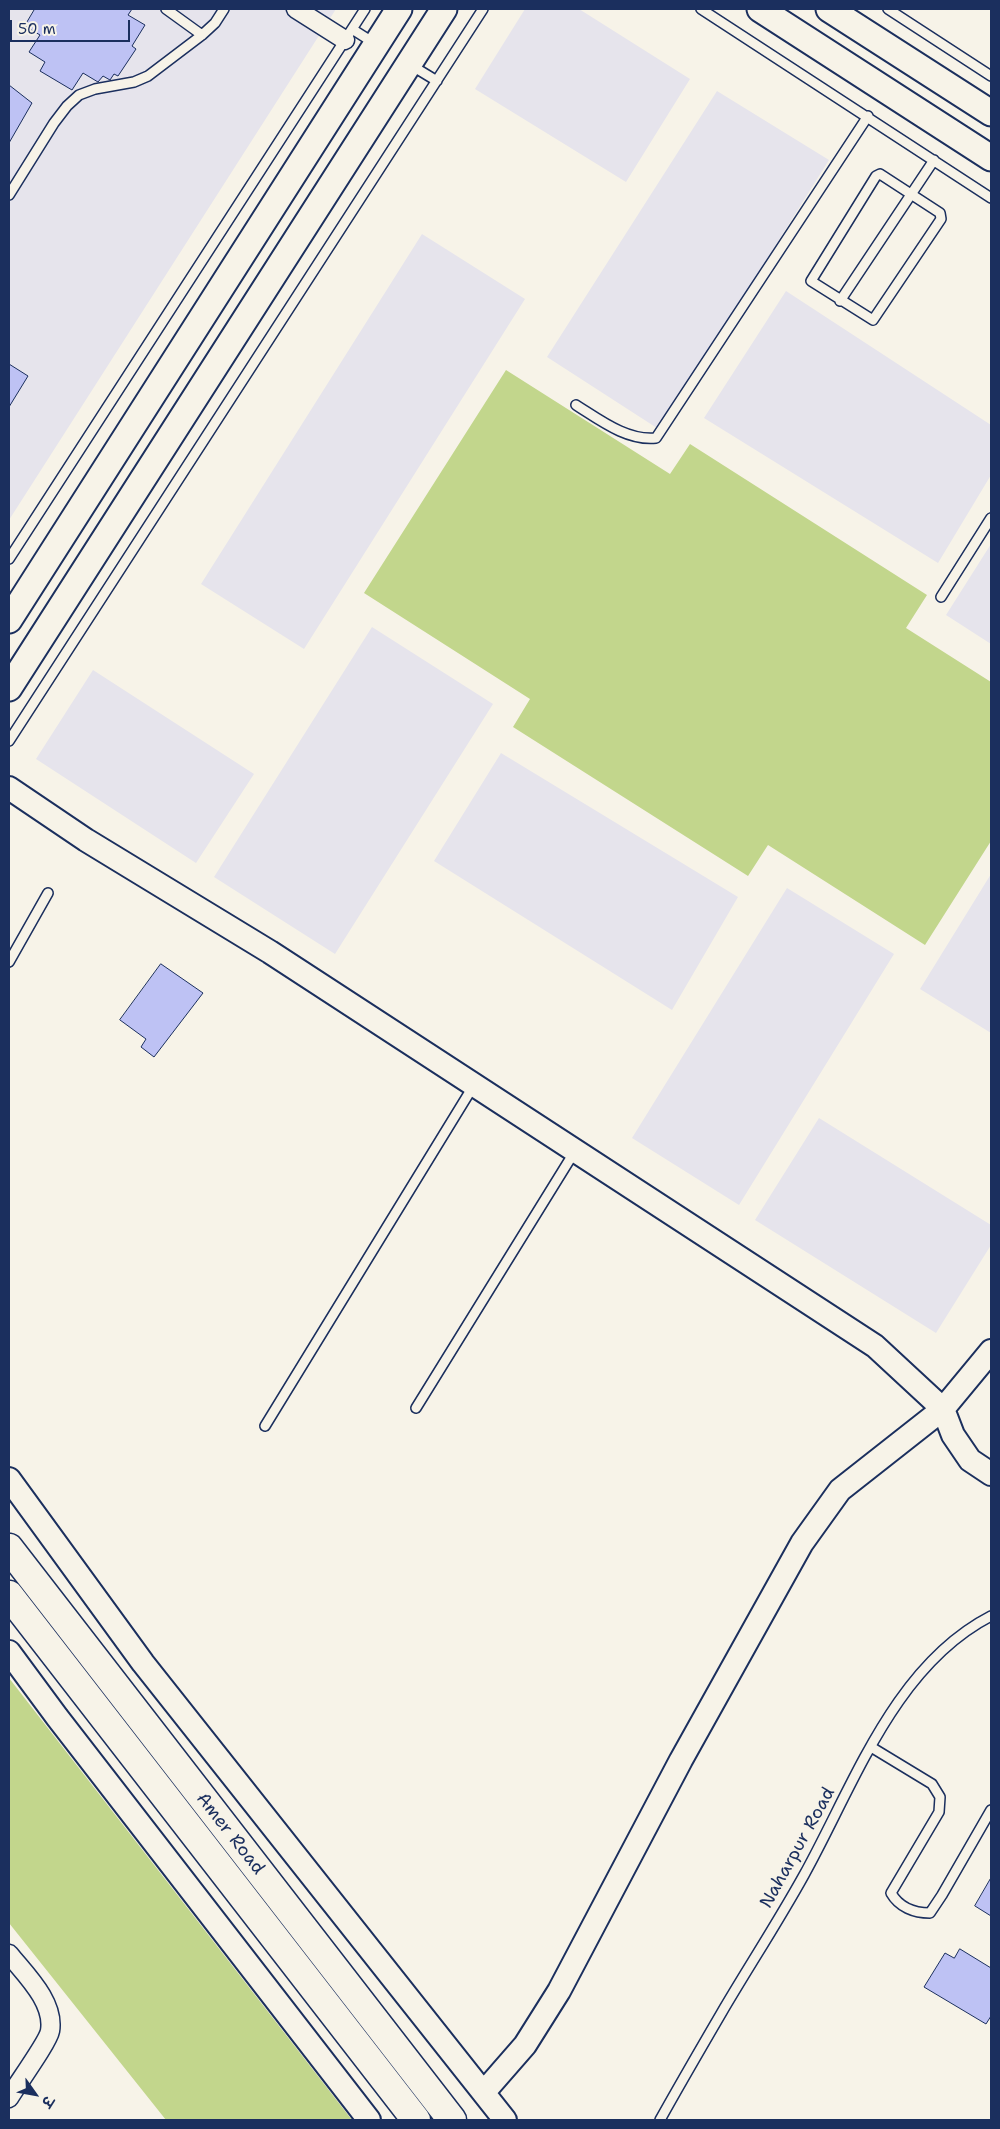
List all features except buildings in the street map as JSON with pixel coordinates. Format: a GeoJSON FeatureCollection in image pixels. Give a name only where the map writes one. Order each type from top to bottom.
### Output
{"type":"FeatureCollection","features":[{"type":"Feature","properties":{"kind":"highway","name":"Amer Road"},"geometry":{"type":"LineString","coordinates":[[9,1548],[452,2120]]}},
{"type":"Feature","properties":{"kind":"highway","name":"Amer Road"},"geometry":{"type":"LineString","coordinates":[[9,1595],[416,2120]]}},
{"type":"Feature","properties":{"kind":"main road"},"geometry":{"type":"LineString","coordinates":[[9,620],[399,9]]}},
{"type":"Feature","properties":{"kind":"main road"},"geometry":{"type":"LineString","coordinates":[[9,688],[444,9]]}},
{"type":"Feature","properties":{"kind":"main road"},"geometry":{"type":"LineString","coordinates":[[760,9],[991,158]]}},
{"type":"Feature","properties":{"kind":"main road"},"geometry":{"type":"LineString","coordinates":[[829,9],[991,113]]}},
{"type":"Feature","properties":{"kind":"main road"},"geometry":{"type":"LineString","coordinates":[[376,45],[409,64]]}},
{"type":"Feature","properties":{"kind":"street"},"geometry":{"type":"LineString","coordinates":[[296,9],[348,34]]}},
{"type":"Feature","properties":{"kind":"street"},"geometry":{"type":"LineString","coordinates":[[9,788],[86,840],[270,952],[875,1346],[942,1409],[952,1435],[970,1460],[991,1474]]}},
{"type":"Feature","properties":{"kind":"street"},"geometry":{"type":"LineString","coordinates":[[484,2092],[525,2045],[559,1991],[681,1760],[802,1543],[840,1490],[942,1409],[991,1351]]}},
{"type":"Feature","properties":{"kind":"street"},"geometry":{"type":"LineString","coordinates":[[9,1479],[143,1663],[505,2120]]}},
{"type":"Feature","properties":{"kind":"street"},"geometry":{"type":"LineString","coordinates":[[9,1652],[57,1718],[369,2120]]}},
{"type":"Feature","properties":{"kind":"street"},"geometry":{"type":"LineString","coordinates":[[9,1954],[39,1992],[50,2015],[50,2032],[9,2098]]}},
{"type":"Feature","properties":{"kind":"lane"},"geometry":{"type":"LineString","coordinates":[[166,9],[202,35]]}},
{"type":"Feature","properties":{"kind":"lane"},"geometry":{"type":"LineString","coordinates":[[9,194],[54,123],[67,106],[79,95],[94,89],[134,82],[148,76],[202,35],[215,22],[224,9]]}},
{"type":"Feature","properties":{"kind":"lane"},"geometry":{"type":"LineString","coordinates":[[9,559],[365,9]]}},
{"type":"Feature","properties":{"kind":"lane"},"geometry":{"type":"LineString","coordinates":[[9,741],[483,9]]}},
{"type":"Feature","properties":{"kind":"lane"},"geometry":{"type":"LineString","coordinates":[[701,9],[868,116],[991,198]]}},
{"type":"Feature","properties":{"kind":"lane"},"geometry":{"type":"LineString","coordinates":[[888,9],[991,76]]}},
{"type":"Feature","properties":{"kind":"lane"},"geometry":{"type":"LineString","coordinates":[[348,34],[376,45]]}},
{"type":"Feature","properties":{"kind":"lane"},"geometry":{"type":"LineString","coordinates":[[409,64],[436,81]]}},
{"type":"Feature","properties":{"kind":"lane"},"geometry":{"type":"LineString","coordinates":[[576,405],[614,428],[645,439],[656,438],[868,116]]}},
{"type":"Feature","properties":{"kind":"lane"},"geometry":{"type":"LineString","coordinates":[[840,301],[934,160]]}},
{"type":"Feature","properties":{"kind":"lane"},"geometry":{"type":"LineString","coordinates":[[880,174],[912,193],[940,213],[941,218],[876,318],[870,320],[813,283],[812,279],[876,176],[880,174]]}},
{"type":"Feature","properties":{"kind":"lane"},"geometry":{"type":"LineString","coordinates":[[940,597],[991,518]]}},
{"type":"Feature","properties":{"kind":"lane"},"geometry":{"type":"LineString","coordinates":[[9,962],[48,893]]}},
{"type":"Feature","properties":{"kind":"lane"},"geometry":{"type":"LineString","coordinates":[[265,1426],[474,1085]]}},
{"type":"Feature","properties":{"kind":"lane"},"geometry":{"type":"LineString","coordinates":[[416,1408],[575,1151]]}},
{"type":"Feature","properties":{"kind":"lane","name":"Naharpur Road"},"geometry":{"type":"LineString","coordinates":[[660,2120],[721,2012],[803,1876],[871,1747],[905,1692],[941,1650],[978,1623],[991,1616]]}},
{"type":"Feature","properties":{"kind":"lane"},"geometry":{"type":"LineString","coordinates":[[871,1747],[932,1784],[940,1797],[939,1812],[935,1821],[891,1893],[896,1901],[906,1907],[920,1913],[930,1913],[991,1810]]}},
{"type":"Feature","properties":{"kind":"shaded area"},"geometry":{"type":"Polygon","coordinates":[[[9,9],[336,9],[9,520],[9,9]]]}},
{"type":"Feature","properties":{"kind":"shaded area"},"geometry":{"type":"Polygon","coordinates":[[[525,9],[579,9],[690,79],[626,182],[475,89],[525,9]]]}},
{"type":"Feature","properties":{"kind":"shaded area"},"geometry":{"type":"Polygon","coordinates":[[[717,91],[829,160],[660,430],[547,357],[717,91]]]}},
{"type":"Feature","properties":{"kind":"shaded area"},"geometry":{"type":"Polygon","coordinates":[[[422,234],[525,299],[304,649],[201,584],[422,234]]]}},
{"type":"Feature","properties":{"kind":"shaded area"},"geometry":{"type":"Polygon","coordinates":[[[786,291],[991,425],[991,475],[938,563],[704,418],[786,291]]]}},
{"type":"Feature","properties":{"kind":"shaded area"},"geometry":{"type":"Polygon","coordinates":[[[991,544],[991,644],[946,615],[991,544]]]}},
{"type":"Feature","properties":{"kind":"shaded area"},"geometry":{"type":"Polygon","coordinates":[[[372,627],[493,704],[335,954],[214,877],[372,627]]]}},
{"type":"Feature","properties":{"kind":"shaded area"},"geometry":{"type":"Polygon","coordinates":[[[93,670],[254,774],[196,863],[36,759],[93,670]]]}},
{"type":"Feature","properties":{"kind":"shaded area"},"geometry":{"type":"Polygon","coordinates":[[[501,753],[738,897],[672,1010],[434,861],[501,753]]]}},
{"type":"Feature","properties":{"kind":"shaded area"},"geometry":{"type":"Polygon","coordinates":[[[991,874],[991,1033],[920,989],[991,874]]]}},
{"type":"Feature","properties":{"kind":"shaded area"},"geometry":{"type":"Polygon","coordinates":[[[787,888],[894,954],[739,1205],[632,1138],[787,888]]]}},
{"type":"Feature","properties":{"kind":"shaded area"},"geometry":{"type":"Polygon","coordinates":[[[819,1118],[991,1225],[991,1245],[936,1333],[755,1220],[819,1118]]]}},
{"type":"Feature","properties":{"kind":"green space"},"geometry":{"type":"Polygon","coordinates":[[[506,370],[670,474],[690,444],[927,595],[906,628],[991,682],[991,841],[925,945],[768,845],[748,876],[513,727],[530,699],[364,593],[506,370]]]}},
{"type":"Feature","properties":{"kind":"green space"},"geometry":{"type":"Polygon","coordinates":[[[9,1678],[352,2120],[166,2120],[9,1923],[9,1678]]]}}]}
